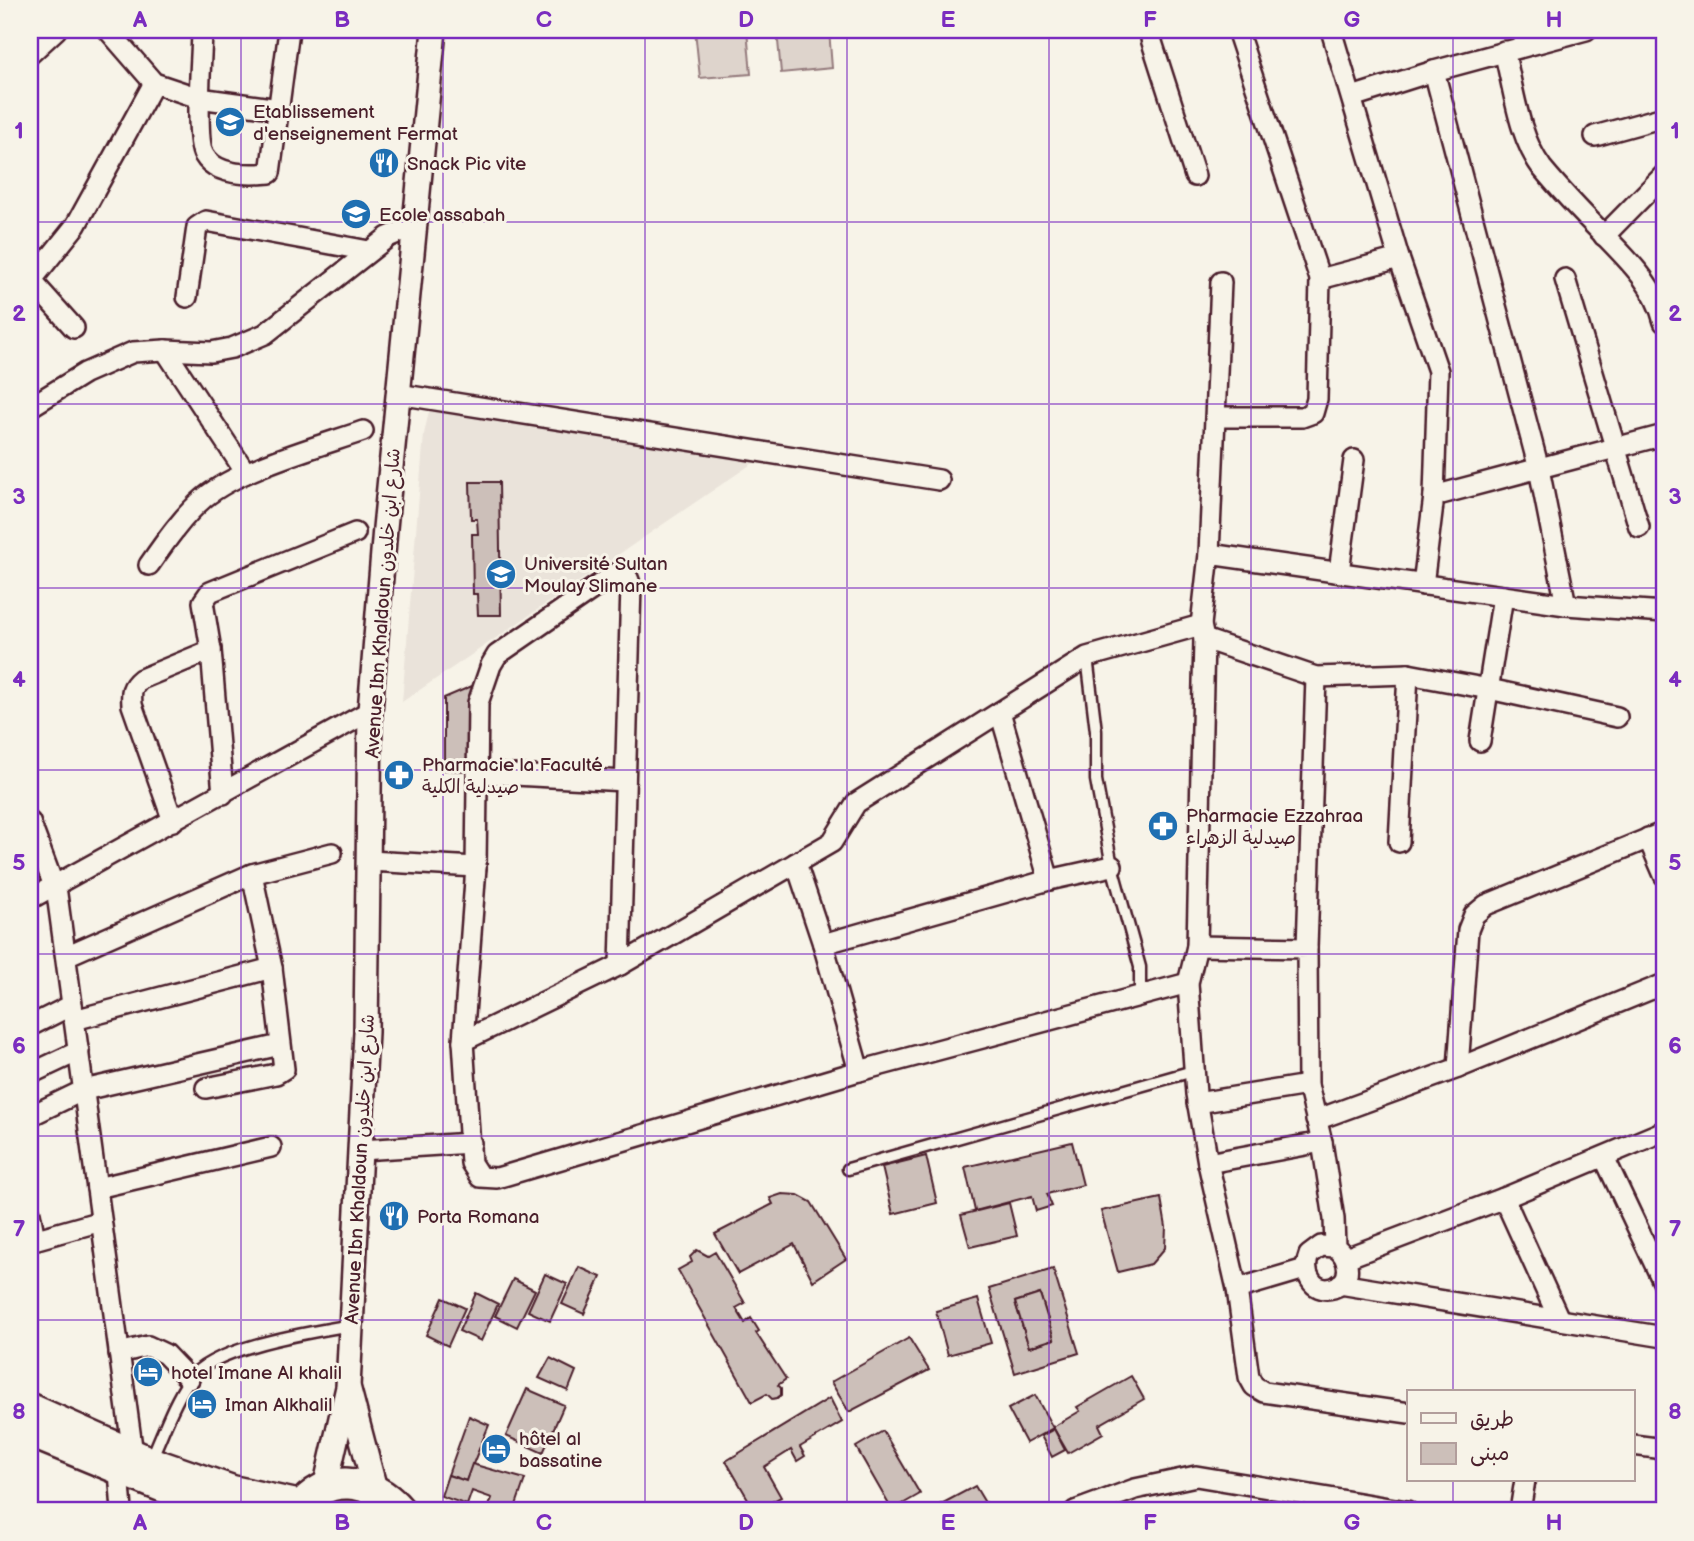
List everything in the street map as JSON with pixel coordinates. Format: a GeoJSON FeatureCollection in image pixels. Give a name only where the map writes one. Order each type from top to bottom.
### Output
{"type":"FeatureCollection","features":[{"type":"Feature","properties":{"kind":"main road"},"geometry":{"type":"LineString","coordinates":[[30,1409],[222,1511]]}},
{"type":"Feature","properties":{"kind":"main road"},"geometry":{"type":"LineString","coordinates":[[30,1432],[300,1509],[312,1496],[325,1488],[358,1484],[374,1489],[390,1499],[400,1511]]}},
{"type":"Feature","properties":{"kind":"street"},"geometry":{"type":"LineString","coordinates":[[30,54],[56,30]]}},
{"type":"Feature","properties":{"kind":"street"},"geometry":{"type":"LineString","coordinates":[[108,30],[153,83],[199,98],[279,109]]}},
{"type":"Feature","properties":{"kind":"street"},"geometry":{"type":"LineString","coordinates":[[202,30],[200,143],[203,155],[221,169],[237,173],[270,173],[289,30]]}},
{"type":"Feature","properties":{"kind":"street","name":"Avenue Ibn Khaldoun شارع ابن خلدون"},"geometry":{"type":"LineString","coordinates":[[348,1387],[366,1032],[370,711],[434,30]]}},
{"type":"Feature","properties":{"kind":"street"},"geometry":{"type":"LineString","coordinates":[[1156,30],[1151,39],[1195,176]]}},
{"type":"Feature","properties":{"kind":"street"},"geometry":{"type":"LineString","coordinates":[[1216,417],[1302,417],[1313,413],[1317,399],[1320,279],[1237,30]]}},
{"type":"Feature","properties":{"kind":"street"},"geometry":{"type":"LineString","coordinates":[[1331,30],[1399,258],[1438,371],[1434,496],[1423,585]]}},
{"type":"Feature","properties":{"kind":"street"},"geometry":{"type":"LineString","coordinates":[[1353,97],[1434,71],[1586,30]]}},
{"type":"Feature","properties":{"kind":"street"},"geometry":{"type":"LineString","coordinates":[[1504,51],[1530,149],[1542,167],[1639,272],[1660,306],[1664,322]]}},
{"type":"Feature","properties":{"kind":"street"},"geometry":{"type":"LineString","coordinates":[[1434,71],[1539,469],[1566,605]]}},
{"type":"Feature","properties":{"kind":"street"},"geometry":{"type":"LineString","coordinates":[[74,328],[31,280],[76,225],[153,83]]}},
{"type":"Feature","properties":{"kind":"street"},"geometry":{"type":"LineString","coordinates":[[1595,136],[1664,117]]}},
{"type":"Feature","properties":{"kind":"street"},"geometry":{"type":"LineString","coordinates":[[1604,236],[1664,175]]}},
{"type":"Feature","properties":{"kind":"street"},"geometry":{"type":"LineString","coordinates":[[187,297],[197,227],[205,221],[369,251]]}},
{"type":"Feature","properties":{"kind":"street"},"geometry":{"type":"LineString","coordinates":[[30,407],[85,373],[133,352],[211,352],[232,348],[265,334],[388,237],[416,225]]}},
{"type":"Feature","properties":{"kind":"street"},"geometry":{"type":"LineString","coordinates":[[1320,279],[1399,258]]}},
{"type":"Feature","properties":{"kind":"street"},"geometry":{"type":"LineString","coordinates":[[1565,279],[1639,527]]}},
{"type":"Feature","properties":{"kind":"street"},"geometry":{"type":"LineString","coordinates":[[1221,282],[1203,632],[1197,946],[1188,983],[1197,1103],[1237,1289],[1249,1377],[1254,1386],[1264,1392],[1407,1413]]}},
{"type":"Feature","properties":{"kind":"street"},"geometry":{"type":"LineString","coordinates":[[165,350],[246,473]]}},
{"type":"Feature","properties":{"kind":"street"},"geometry":{"type":"LineString","coordinates":[[30,389],[59,389]]}},
{"type":"Feature","properties":{"kind":"street"},"geometry":{"type":"LineString","coordinates":[[398,394],[939,480]]}},
{"type":"Feature","properties":{"kind":"street"},"geometry":{"type":"LineString","coordinates":[[149,565],[180,524],[206,497],[246,473],[363,431]]}},
{"type":"Feature","properties":{"kind":"street"},"geometry":{"type":"LineString","coordinates":[[1434,496],[1664,435]]}},
{"type":"Feature","properties":{"kind":"street"},"geometry":{"type":"LineString","coordinates":[[1339,572],[1354,460]]}},
{"type":"Feature","properties":{"kind":"street"},"geometry":{"type":"LineString","coordinates":[[223,794],[211,650],[203,602],[210,592],[355,533]]}},
{"type":"Feature","properties":{"kind":"street"},"geometry":{"type":"LineString","coordinates":[[1209,554],[1566,605],[1664,612]]}},
{"type":"Feature","properties":{"kind":"street"},"geometry":{"type":"LineString","coordinates":[[620,965],[631,586],[628,578],[619,573],[612,575],[497,655],[478,704],[476,867],[463,1041],[471,1163],[480,1177],[497,1178],[859,1071],[1188,983]]}},
{"type":"Feature","properties":{"kind":"street"},"geometry":{"type":"LineString","coordinates":[[1480,741],[1503,596]]}},
{"type":"Feature","properties":{"kind":"street"},"geometry":{"type":"LineString","coordinates":[[463,1041],[620,965],[832,842],[856,803],[1087,657],[1203,632],[1316,677],[1408,674],[1617,717]]}},
{"type":"Feature","properties":{"kind":"street"},"geometry":{"type":"LineString","coordinates":[[173,821],[132,705],[132,686],[211,650]]}},
{"type":"Feature","properties":{"kind":"street"},"geometry":{"type":"LineString","coordinates":[[1399,842],[1408,674]]}},
{"type":"Feature","properties":{"kind":"street"},"geometry":{"type":"LineString","coordinates":[[1316,677],[1307,948],[1308,1086],[1322,1142],[1341,1252],[1348,1272],[1340,1284]]}},
{"type":"Feature","properties":{"kind":"street"},"geometry":{"type":"LineString","coordinates":[[30,899],[370,711]]}},
{"type":"Feature","properties":{"kind":"street"},"geometry":{"type":"LineString","coordinates":[[1000,712],[1049,880]]}},
{"type":"Feature","properties":{"kind":"street"},"geometry":{"type":"LineString","coordinates":[[477,773],[625,781]]}},
{"type":"Feature","properties":{"kind":"street"},"geometry":{"type":"LineString","coordinates":[[30,822],[55,885],[79,1051],[134,1463],[122,1511]]}},
{"type":"Feature","properties":{"kind":"street"},"geometry":{"type":"LineString","coordinates":[[1458,1068],[1468,930],[1474,915],[1486,905],[1656,835],[1664,875]]}},
{"type":"Feature","properties":{"kind":"street"},"geometry":{"type":"LineString","coordinates":[[66,956],[252,874],[332,853]]}},
{"type":"Feature","properties":{"kind":"street"},"geometry":{"type":"LineString","coordinates":[[369,862],[476,867]]}},
{"type":"Feature","properties":{"kind":"street"},"geometry":{"type":"LineString","coordinates":[[796,863],[823,944],[859,1071]]}},
{"type":"Feature","properties":{"kind":"street"},"geometry":{"type":"LineString","coordinates":[[823,944],[1049,880],[1112,866]]}},
{"type":"Feature","properties":{"kind":"street"},"geometry":{"type":"LineString","coordinates":[[206,1088],[280,1073],[284,1069],[272,968],[252,874]]}},
{"type":"Feature","properties":{"kind":"street"},"geometry":{"type":"LineString","coordinates":[[1197,946],[1307,948]]}},
{"type":"Feature","properties":{"kind":"street"},"geometry":{"type":"LineString","coordinates":[[30,1026],[73,1012],[272,968]]}},
{"type":"Feature","properties":{"kind":"street"},"geometry":{"type":"LineString","coordinates":[[1316,1120],[1458,1068],[1664,984]]}},
{"type":"Feature","properties":{"kind":"street"},"geometry":{"type":"LineString","coordinates":[[30,1116],[84,1090],[280,1045]]}},
{"type":"Feature","properties":{"kind":"street"},"geometry":{"type":"LineString","coordinates":[[30,1074],[79,1051]]}},
{"type":"Feature","properties":{"kind":"street"},"geometry":{"type":"LineString","coordinates":[[1197,1103],[1308,1086]]}},
{"type":"Feature","properties":{"kind":"street"},"geometry":{"type":"LineString","coordinates":[[1664,1131],[1504,1198],[1341,1252],[1328,1245],[1314,1250],[1309,1255],[1306,1269],[1312,1283],[1325,1289],[1340,1284],[1664,1337]]}},
{"type":"Feature","properties":{"kind":"street"},"geometry":{"type":"LineString","coordinates":[[1208,1163],[1322,1142]]}},
{"type":"Feature","properties":{"kind":"street"},"geometry":{"type":"LineString","coordinates":[[361,1150],[471,1143]]}},
{"type":"Feature","properties":{"kind":"street"},"geometry":{"type":"LineString","coordinates":[[97,1188],[271,1147]]}},
{"type":"Feature","properties":{"kind":"street"},"geometry":{"type":"LineString","coordinates":[[1604,1157],[1662,1274]]}},
{"type":"Feature","properties":{"kind":"street"},"geometry":{"type":"LineString","coordinates":[[1504,1198],[1559,1319]]}},
{"type":"Feature","properties":{"kind":"street"},"geometry":{"type":"LineString","coordinates":[[30,1213],[33,1240],[101,1221]]}},
{"type":"Feature","properties":{"kind":"street"},"geometry":{"type":"LineString","coordinates":[[1237,1289],[1306,1269]]}},
{"type":"Feature","properties":{"kind":"street"},"geometry":{"type":"LineString","coordinates":[[119,1353],[148,1346],[165,1354],[190,1379]]}},
{"type":"Feature","properties":{"kind":"street"},"geometry":{"type":"LineString","coordinates":[[325,1488],[348,1387]]}},
{"type":"Feature","properties":{"kind":"street"},"geometry":{"type":"LineString","coordinates":[[348,1387],[374,1489]]}},
{"type":"Feature","properties":{"kind":"street"},"geometry":{"type":"LineString","coordinates":[[1634,1445],[1664,1449]]}},
{"type":"Feature","properties":{"kind":"street"},"geometry":{"type":"LineString","coordinates":[[1075,1511],[1135,1489],[1196,1476],[1363,1508],[1407,1511]]}},
{"type":"Feature","properties":{"kind":"street"},"geometry":{"type":"LineString","coordinates":[[1520,1511],[1525,1482]]}},
{"type":"Feature","properties":{"kind":"lane"},"geometry":{"type":"LineString","coordinates":[[1087,657],[1096,731],[1096,780],[1112,866],[1140,968],[1140,997]]}},
{"type":"Feature","properties":{"kind":"lane"},"geometry":{"type":"LineString","coordinates":[[848,1169],[1193,1071]]}},
{"type":"Feature","properties":{"kind":"lane"},"geometry":{"type":"LineString","coordinates":[[134,1463],[190,1379],[204,1365],[229,1354],[289,1337],[351,1325]]}},
{"type":"Feature","properties":{"kind":"shaded area"},"geometry":{"type":"Polygon","coordinates":[[[695,30],[747,30],[751,74],[700,78],[695,30]]]}},
{"type":"Feature","properties":{"kind":"shaded area"},"geometry":{"type":"Polygon","coordinates":[[[777,30],[829,30],[832,68],[781,73],[777,30]]]}},
{"type":"Feature","properties":{"kind":"shaded area","name":"Université Sultan Moulay Slimane"},"geometry":{"type":"Polygon","coordinates":[[[429,411],[778,446],[402,702],[424,434],[429,411]]]}},
{"type":"Feature","properties":{"kind":"shaded area"},"geometry":{"type":"Polygon","coordinates":[[[351,1496],[385,1511],[315,1511],[330,1500],[351,1496]]]}},
{"type":"Feature","properties":{"kind":"building"},"geometry":{"type":"Polygon","coordinates":[[[470,482],[499,482],[501,615],[478,615],[477,594],[473,594],[472,534],[478,534],[477,519],[471,519],[470,482]]]}},
{"type":"Feature","properties":{"kind":"building"},"geometry":{"type":"Polygon","coordinates":[[[472,686],[472,771],[444,770],[444,698],[472,686]]]}},
{"type":"Feature","properties":{"kind":"building"},"geometry":{"type":"Polygon","coordinates":[[[1072,1142],[1083,1185],[1047,1194],[1052,1206],[1036,1211],[1032,1196],[975,1211],[965,1167],[1072,1142]]]}},
{"type":"Feature","properties":{"kind":"building"},"geometry":{"type":"Polygon","coordinates":[[[926,1156],[937,1203],[893,1214],[882,1167],[926,1156]]]}},
{"type":"Feature","properties":{"kind":"building"},"geometry":{"type":"Polygon","coordinates":[[[782,1194],[798,1195],[811,1202],[846,1259],[813,1281],[794,1244],[738,1274],[715,1234],[773,1204],[770,1198],[782,1194]]]}},
{"type":"Feature","properties":{"kind":"building"},"geometry":{"type":"Polygon","coordinates":[[[1161,1198],[1166,1227],[1165,1248],[1151,1264],[1118,1272],[1101,1211],[1161,1198]]]}},
{"type":"Feature","properties":{"kind":"building"},"geometry":{"type":"Polygon","coordinates":[[[1009,1203],[1017,1236],[970,1247],[961,1215],[1009,1203]]]}},
{"type":"Feature","properties":{"kind":"building"},"geometry":{"type":"Polygon","coordinates":[[[697,1250],[708,1256],[715,1252],[745,1303],[736,1308],[745,1323],[751,1318],[759,1331],[756,1333],[786,1379],[778,1385],[781,1395],[777,1398],[772,1399],[767,1394],[752,1402],[678,1270],[692,1262],[690,1257],[697,1250]]]}},
{"type":"Feature","properties":{"kind":"building"},"geometry":{"type":"Polygon","coordinates":[[[579,1267],[601,1277],[584,1314],[562,1304],[579,1267]]]}},
{"type":"Feature","properties":{"kind":"building"},"geometry":{"type":"Polygon","coordinates":[[[1053,1269],[1079,1353],[1015,1373],[989,1289],[1053,1269]],[[1040,1294],[1015,1302],[1029,1347],[1054,1339],[1040,1294]]]}},
{"type":"Feature","properties":{"kind":"building"},"geometry":{"type":"Polygon","coordinates":[[[545,1274],[567,1284],[550,1321],[528,1311],[545,1274]]]}},
{"type":"Feature","properties":{"kind":"building"},"geometry":{"type":"Polygon","coordinates":[[[513,1279],[535,1290],[517,1327],[495,1316],[513,1279]]]}},
{"type":"Feature","properties":{"kind":"building"},"geometry":{"type":"Polygon","coordinates":[[[476,1293],[498,1304],[481,1341],[459,1331],[476,1293]]]}},
{"type":"Feature","properties":{"kind":"building"},"geometry":{"type":"Polygon","coordinates":[[[1040,1294],[1054,1339],[1029,1347],[1015,1302],[1040,1294]]]}},
{"type":"Feature","properties":{"kind":"building"},"geometry":{"type":"Polygon","coordinates":[[[443,1298],[465,1308],[448,1346],[426,1335],[443,1298]]]}},
{"type":"Feature","properties":{"kind":"building"},"geometry":{"type":"Polygon","coordinates":[[[978,1299],[991,1343],[948,1355],[936,1311],[978,1299]]]}},
{"type":"Feature","properties":{"kind":"building"},"geometry":{"type":"Polygon","coordinates":[[[909,1338],[929,1370],[849,1412],[831,1382],[909,1338]]]}},
{"type":"Feature","properties":{"kind":"building"},"geometry":{"type":"Polygon","coordinates":[[[550,1358],[576,1371],[568,1391],[539,1378],[550,1358]]]}},
{"type":"Feature","properties":{"kind":"building"},"geometry":{"type":"Polygon","coordinates":[[[1131,1376],[1144,1399],[1099,1425],[1103,1433],[1068,1453],[1053,1427],[1080,1411],[1077,1407],[1131,1376]]]}},
{"type":"Feature","properties":{"kind":"building"},"geometry":{"type":"Polygon","coordinates":[[[527,1389],[564,1405],[543,1453],[506,1436],[527,1389]]]}},
{"type":"Feature","properties":{"kind":"building"},"geometry":{"type":"Polygon","coordinates":[[[1035,1395],[1053,1428],[1026,1443],[1008,1409],[1035,1395]]]}},
{"type":"Feature","properties":{"kind":"building"},"geometry":{"type":"Polygon","coordinates":[[[830,1398],[842,1422],[800,1447],[805,1456],[797,1461],[791,1450],[764,1467],[781,1497],[755,1511],[726,1461],[830,1398]]]}},
{"type":"Feature","properties":{"kind":"building"},"geometry":{"type":"Polygon","coordinates":[[[469,1416],[489,1425],[466,1481],[448,1475],[469,1416]]]}},
{"type":"Feature","properties":{"kind":"building"},"geometry":{"type":"Polygon","coordinates":[[[1054,1429],[1065,1450],[1052,1457],[1041,1436],[1054,1429]]]}},
{"type":"Feature","properties":{"kind":"building"},"geometry":{"type":"Polygon","coordinates":[[[883,1431],[920,1494],[892,1510],[856,1447],[883,1431]]]}},
{"type":"Feature","properties":{"kind":"building"},"geometry":{"type":"Polygon","coordinates":[[[472,1464],[525,1479],[514,1511],[487,1511],[492,1498],[472,1491],[467,1505],[441,1496],[448,1475],[466,1481],[472,1464]]]}},
{"type":"Feature","properties":{"kind":"building"},"geometry":{"type":"Polygon","coordinates":[[[975,1486],[990,1511],[928,1511],[975,1486]]]}},
{"type":"Feature","properties":{"kind":"place","name":"Etablissement d'enseignement Fermat"},"geometry":{"type":"Point","coordinates":[230,122]}},
{"type":"Feature","properties":{"kind":"place","name":"Snack Pic vite"},"geometry":{"type":"Point","coordinates":[384,163]}},
{"type":"Feature","properties":{"kind":"place","name":"Ecole assabah"},"geometry":{"type":"Point","coordinates":[356,214]}},
{"type":"Feature","properties":{"kind":"place","name":"Université Sultan Moulay Slimane"},"geometry":{"type":"Point","coordinates":[501,574]}},
{"type":"Feature","properties":{"kind":"place","name":"Pharmacie la Faculté صيدلية الكلية"},"geometry":{"type":"Point","coordinates":[399,775]}},
{"type":"Feature","properties":{"kind":"place","name":"Pharmacie Ezzahraa صيدلية الزهراء"},"geometry":{"type":"Point","coordinates":[1163,826]}},
{"type":"Feature","properties":{"kind":"place","name":"Porta Romana"},"geometry":{"type":"Point","coordinates":[394,1216]}},
{"type":"Feature","properties":{"kind":"place","name":"hotel Imane Al khalil"},"geometry":{"type":"Point","coordinates":[148,1372]}},
{"type":"Feature","properties":{"kind":"place","name":"Iman Alkhalil"},"geometry":{"type":"Point","coordinates":[202,1404]}},
{"type":"Feature","properties":{"kind":"place","name":"hôtel al bassatine"},"geometry":{"type":"Point","coordinates":[496,1449]}}]}
